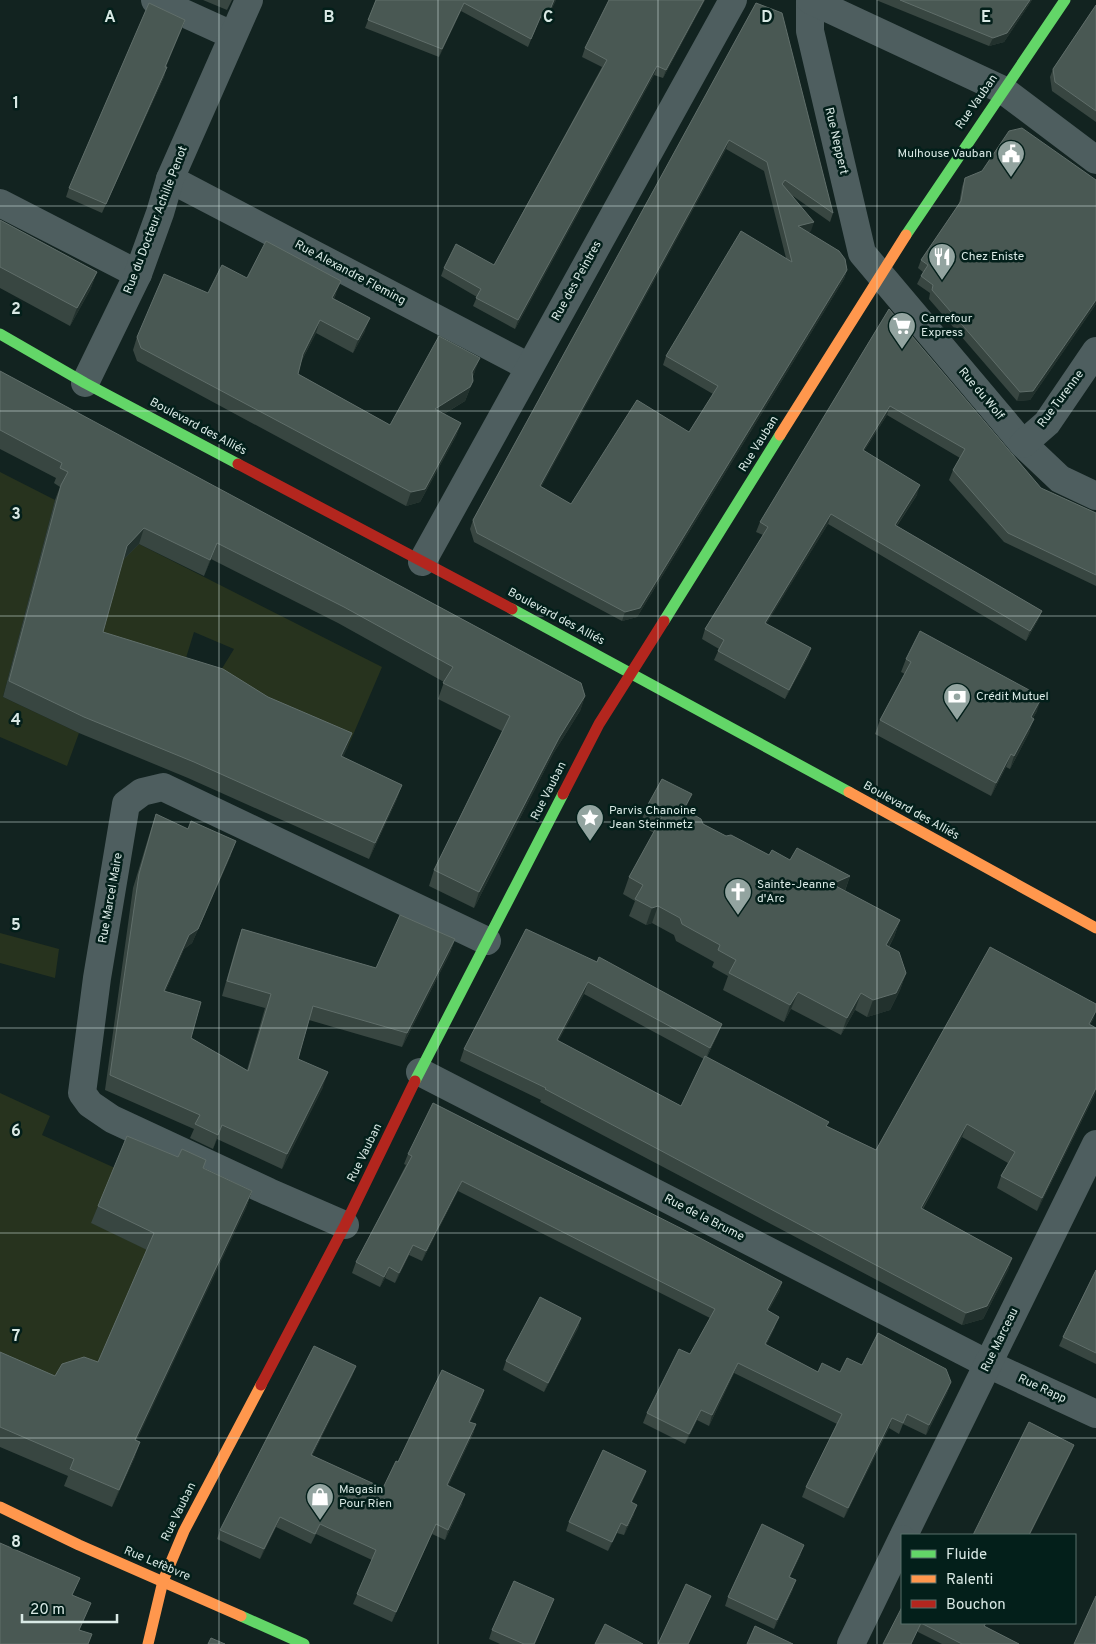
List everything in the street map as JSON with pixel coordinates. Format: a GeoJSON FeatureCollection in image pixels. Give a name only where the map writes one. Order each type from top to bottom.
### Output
{"type":"FeatureCollection","features":[{"type":"Feature","properties":{"kind":"main road","name":"Rue Vauban"},"geometry":{"type":"LineString","coordinates":[[148,1644],[163,1581],[184,1531],[345,1225],[486,941],[598,724],[633,673],[881,274],[1065,0]]}},
{"type":"Feature","properties":{"kind":"main road","name":"Boulevard des Alliés"},"geometry":{"type":"LineString","coordinates":[[0,334],[85,383],[633,673],[1096,928]]}},
{"type":"Feature","properties":{"kind":"main road","name":"Rue Lefèbvre"},"geometry":{"type":"LineString","coordinates":[[0,1507],[79,1545],[304,1644]]}},
{"type":"Feature","properties":{"kind":"street"},"geometry":{"type":"LineString","coordinates":[[155,0],[232,35]]}},
{"type":"Feature","properties":{"kind":"street","name":"Rue du Docteur Achille Penot"},"geometry":{"type":"LineString","coordinates":[[85,383],[138,274],[160,214],[170,179],[249,0]]}},
{"type":"Feature","properties":{"kind":"street","name":"Rue des Peintres"},"geometry":{"type":"LineString","coordinates":[[422,562],[733,0]]}},
{"type":"Feature","properties":{"kind":"street"},"geometry":{"type":"LineString","coordinates":[[810,0],[979,77],[1003,90],[1096,160]]}},
{"type":"Feature","properties":{"kind":"street","name":"Rue Neppert"},"geometry":{"type":"LineString","coordinates":[[810,0],[810,30],[862,253],[881,274]]}},
{"type":"Feature","properties":{"kind":"street","name":"Rue Alexandre Fleming"},"geometry":{"type":"LineString","coordinates":[[170,179],[530,367]]}},
{"type":"Feature","properties":{"kind":"street"},"geometry":{"type":"LineString","coordinates":[[0,203],[138,274]]}},
{"type":"Feature","properties":{"kind":"street","name":"Rue du Wolf"},"geometry":{"type":"LineString","coordinates":[[881,274],[1023,444],[1060,479],[1096,496]]}},
{"type":"Feature","properties":{"kind":"street","name":"Rue Turenne"},"geometry":{"type":"LineString","coordinates":[[1023,444],[1047,423],[1096,351]]}},
{"type":"Feature","properties":{"kind":"street","name":"Rue Marcel Maire"},"geometry":{"type":"LineString","coordinates":[[345,1225],[112,1119],[90,1104],[82,1093],[97,978],[126,804],[142,792],[163,787],[486,941]]}},
{"type":"Feature","properties":{"kind":"street","name":"Rue de la Brume"},"geometry":{"type":"LineString","coordinates":[[420,1072],[988,1364]]}},
{"type":"Feature","properties":{"kind":"street","name":"Rue Marceau"},"geometry":{"type":"LineString","coordinates":[[904,1534],[1096,1144]]}},
{"type":"Feature","properties":{"kind":"street","name":"Rue Rapp"},"geometry":{"type":"LineString","coordinates":[[988,1364],[1096,1414]]}},
{"type":"Feature","properties":{"kind":"street"},"geometry":{"type":"LineString","coordinates":[[851,1644],[901,1541]]}},
{"type":"Feature","properties":{"kind":"green space"},"geometry":{"type":"Polygon","coordinates":[[[0,472],[55,500],[3,697],[79,733],[67,766],[0,737],[0,472]]]}},
{"type":"Feature","properties":{"kind":"green space"},"geometry":{"type":"Polygon","coordinates":[[[129,539],[382,667],[347,749],[263,712],[213,683],[234,649],[194,632],[181,674],[95,654],[129,539]]]}},
{"type":"Feature","properties":{"kind":"green space"},"geometry":{"type":"Polygon","coordinates":[[[0,933],[59,949],[55,978],[0,963],[0,933]]]}},
{"type":"Feature","properties":{"kind":"green space"},"geometry":{"type":"Polygon","coordinates":[[[0,1093],[50,1116],[42,1135],[115,1168],[92,1223],[148,1250],[96,1371],[56,1381],[0,1371],[0,1093]]]}},
{"type":"Feature","properties":{"kind":"building"},"geometry":{"type":"Polygon","coordinates":[[[376,0],[554,0],[549,12],[544,9],[531,39],[464,3],[442,49],[368,20],[376,0]]]}},
{"type":"Feature","properties":{"kind":"building"},"geometry":{"type":"Polygon","coordinates":[[[609,0],[704,0],[666,70],[657,66],[518,320],[476,298],[481,289],[444,268],[456,244],[494,265],[607,60],[585,48],[609,0]]]}},
{"type":"Feature","properties":{"kind":"building"},"geometry":{"type":"Polygon","coordinates":[[[900,0],[1030,0],[1007,33],[993,38],[900,0]]]}},
{"type":"Feature","properties":{"kind":"building"},"geometry":{"type":"Polygon","coordinates":[[[149,3],[185,20],[165,67],[167,67],[106,204],[69,188],[149,3]]]}},
{"type":"Feature","properties":{"kind":"building"},"geometry":{"type":"Polygon","coordinates":[[[756,3],[782,13],[833,213],[785,180],[782,184],[814,222],[798,226],[839,251],[845,259],[847,270],[640,608],[625,612],[477,533],[473,520],[756,3]],[[729,140],[540,486],[571,504],[637,400],[689,432],[718,386],[666,356],[741,231],[792,262],[767,162],[729,140]]]}},
{"type":"Feature","properties":{"kind":"building"},"geometry":{"type":"Polygon","coordinates":[[[1096,5],[1096,111],[1055,82],[1053,69],[1096,5]]]}},
{"type":"Feature","properties":{"kind":"building"},"geometry":{"type":"Polygon","coordinates":[[[1022,128],[1096,180],[1096,300],[1033,391],[1020,392],[932,290],[933,285],[921,276],[928,265],[921,260],[961,201],[965,178],[982,171],[1009,131],[1022,128]]]}},
{"type":"Feature","properties":{"kind":"building"},"geometry":{"type":"Polygon","coordinates":[[[0,220],[97,272],[77,308],[0,267],[0,220]]]}},
{"type":"Feature","properties":{"kind":"building"},"geometry":{"type":"Polygon","coordinates":[[[266,241],[341,281],[332,298],[370,318],[358,340],[320,320],[303,354],[298,374],[390,425],[439,336],[480,358],[472,372],[473,381],[470,387],[435,409],[461,423],[425,489],[411,492],[141,348],[137,337],[164,274],[208,293],[222,265],[247,278],[266,241]]]}},
{"type":"Feature","properties":{"kind":"building"},"geometry":{"type":"Polygon","coordinates":[[[889,309],[1041,488],[1096,513],[1096,575],[1008,533],[953,470],[965,449],[890,406],[863,450],[920,485],[895,525],[1042,611],[1030,631],[831,514],[765,623],[811,648],[789,690],[718,651],[724,640],[705,629],[768,527],[760,522],[889,309]]]}},
{"type":"Feature","properties":{"kind":"building"},"geometry":{"type":"Polygon","coordinates":[[[0,371],[581,683],[585,696],[559,738],[479,892],[434,870],[510,716],[443,683],[453,667],[344,607],[217,543],[210,560],[144,528],[127,546],[103,632],[223,669],[268,697],[352,733],[341,756],[402,785],[375,843],[194,762],[84,717],[9,681],[61,485],[68,472],[60,468],[62,463],[0,430],[0,371]]]}},
{"type":"Feature","properties":{"kind":"building","name":"Crédit Mutuel"},"geometry":{"type":"Polygon","coordinates":[[[920,631],[1042,697],[1031,717],[1034,719],[1014,756],[1011,754],[996,783],[880,720],[911,662],[906,659],[920,631]]]}},
{"type":"Feature","properties":{"kind":"building","name":"Sainte-Jeanne d'Arc"},"geometry":{"type":"Polygon","coordinates":[[[662,779],[692,794],[684,809],[701,819],[703,824],[726,836],[731,835],[769,855],[772,850],[790,860],[797,848],[850,876],[832,884],[900,920],[886,945],[899,952],[906,973],[896,993],[873,1000],[861,993],[847,1018],[798,992],[790,1005],[729,973],[736,960],[718,950],[720,945],[682,924],[680,918],[658,906],[652,908],[635,899],[643,885],[629,877],[662,817],[646,808],[662,779]]]}},
{"type":"Feature","properties":{"kind":"building"},"geometry":{"type":"Polygon","coordinates":[[[156,814],[188,829],[191,821],[236,841],[198,929],[189,935],[164,991],[201,1002],[191,1038],[248,1071],[271,994],[227,981],[242,929],[376,968],[400,915],[455,939],[407,1033],[313,1006],[298,1059],[328,1072],[287,1154],[222,1125],[218,1135],[195,1124],[200,1115],[110,1075],[139,874],[156,814]]]}},
{"type":"Feature","properties":{"kind":"building"},"geometry":{"type":"Polygon","coordinates":[[[526,929],[597,962],[599,957],[722,1024],[710,1048],[588,982],[557,1040],[681,1106],[705,1056],[829,1122],[826,1126],[876,1150],[990,947],[1096,1004],[1096,1011],[1089,1024],[1096,1028],[1096,1088],[1042,1198],[1001,1176],[1015,1152],[967,1124],[921,1208],[1012,1258],[987,1306],[966,1313],[546,1088],[464,1049],[526,929]]]}},
{"type":"Feature","properties":{"kind":"building"},"geometry":{"type":"Polygon","coordinates":[[[433,1103],[700,1238],[782,1282],[767,1310],[779,1317],[765,1344],[818,1372],[822,1363],[840,1372],[847,1358],[862,1365],[878,1333],[946,1369],[951,1382],[929,1425],[907,1414],[903,1423],[892,1418],[848,1508],[806,1487],[842,1414],[738,1363],[712,1415],[701,1410],[689,1434],[647,1413],[679,1349],[690,1354],[715,1309],[462,1181],[426,1251],[413,1245],[399,1273],[389,1267],[384,1277],[356,1262],[412,1156],[408,1154],[433,1103]]]}},
{"type":"Feature","properties":{"kind":"building"},"geometry":{"type":"Polygon","coordinates":[[[127,1136],[178,1157],[182,1149],[206,1160],[203,1168],[252,1191],[135,1440],[140,1442],[119,1490],[70,1469],[74,1459],[0,1427],[0,1352],[55,1376],[62,1364],[84,1357],[98,1362],[154,1233],[98,1206],[127,1136]]]}},
{"type":"Feature","properties":{"kind":"building"},"geometry":{"type":"Polygon","coordinates":[[[1096,1270],[1096,1353],[1063,1337],[1096,1270]]]}},
{"type":"Feature","properties":{"kind":"building"},"geometry":{"type":"Polygon","coordinates":[[[540,1297],[581,1318],[548,1383],[506,1361],[540,1297]]]}},
{"type":"Feature","properties":{"kind":"building"},"geometry":{"type":"Polygon","coordinates":[[[314,1346],[356,1366],[311,1455],[383,1488],[396,1461],[398,1462],[442,1370],[484,1390],[469,1422],[476,1424],[447,1485],[465,1494],[448,1530],[436,1524],[396,1612],[357,1594],[376,1550],[320,1524],[315,1534],[280,1517],[264,1549],[220,1530],[314,1346]]]}},
{"type":"Feature","properties":{"kind":"building"},"geometry":{"type":"Polygon","coordinates":[[[1029,1422],[1074,1445],[1030,1534],[973,1534],[1029,1422]]]}},
{"type":"Feature","properties":{"kind":"building"},"geometry":{"type":"Polygon","coordinates":[[[603,1450],[646,1471],[631,1502],[637,1505],[627,1526],[621,1523],[612,1542],[569,1522],[603,1450]]]}},
{"type":"Feature","properties":{"kind":"building"},"geometry":{"type":"Polygon","coordinates":[[[762,1524],[804,1545],[789,1577],[796,1580],[777,1620],[728,1597],[762,1524]]]}},
{"type":"Feature","properties":{"kind":"building"},"geometry":{"type":"Polygon","coordinates":[[[0,1543],[80,1578],[72,1595],[91,1603],[79,1630],[92,1634],[88,1644],[0,1644],[0,1543]]]}},
{"type":"Feature","properties":{"kind":"building"},"geometry":{"type":"Polygon","coordinates":[[[514,1581],[554,1599],[534,1644],[524,1644],[492,1630],[514,1581]]]}},
{"type":"Feature","properties":{"kind":"building"},"geometry":{"type":"Polygon","coordinates":[[[686,1584],[711,1596],[688,1644],[658,1644],[686,1584]]]}},
{"type":"Feature","properties":{"kind":"building"},"geometry":{"type":"Polygon","coordinates":[[[1096,1596],[1096,1644],[1074,1644],[1096,1596]]]}},
{"type":"Feature","properties":{"kind":"building"},"geometry":{"type":"Polygon","coordinates":[[[901,1609],[901,1624],[921,1624],[911,1644],[883,1644],[901,1609]]]}},
{"type":"Feature","properties":{"kind":"building"},"geometry":{"type":"Polygon","coordinates":[[[605,1624],[643,1644],[595,1644],[605,1624]]]}},
{"type":"Feature","properties":{"kind":"building"},"geometry":{"type":"Polygon","coordinates":[[[923,1624],[985,1624],[984,1626],[1019,1644],[962,1644],[923,1624]]]}},
{"type":"Feature","properties":{"kind":"building"},"geometry":{"type":"Polygon","coordinates":[[[755,1626],[793,1644],[747,1644],[755,1626]]]}},
{"type":"Feature","properties":{"kind":"building"},"geometry":{"type":"Polygon","coordinates":[[[211,1638],[225,1644],[208,1644],[211,1638]]]}},
{"type":"Feature","properties":{"kind":"traffic: fast"},"geometry":{"type":"LineString","coordinates":[[906,235],[1065,0]]}},
{"type":"Feature","properties":{"kind":"traffic: fast"},"geometry":{"type":"LineString","coordinates":[[0,334],[85,383],[238,464]]}},
{"type":"Feature","properties":{"kind":"traffic: fast"},"geometry":{"type":"LineString","coordinates":[[664,621],[780,435]]}},
{"type":"Feature","properties":{"kind":"traffic: fast"},"geometry":{"type":"LineString","coordinates":[[512,609],[849,792]]}},
{"type":"Feature","properties":{"kind":"traffic: fast"},"geometry":{"type":"LineString","coordinates":[[415,1081],[563,794]]}},
{"type":"Feature","properties":{"kind":"traffic: fast"},"geometry":{"type":"LineString","coordinates":[[241,1616],[304,1644]]}},
{"type":"Feature","properties":{"kind":"traffic: slow"},"geometry":{"type":"LineString","coordinates":[[780,435],[906,235]]}},
{"type":"Feature","properties":{"kind":"traffic: slow"},"geometry":{"type":"LineString","coordinates":[[849,792],[1096,928]]}},
{"type":"Feature","properties":{"kind":"traffic: slow"},"geometry":{"type":"LineString","coordinates":[[148,1644],[163,1581],[184,1531],[261,1385]]}},
{"type":"Feature","properties":{"kind":"traffic: slow"},"geometry":{"type":"LineString","coordinates":[[0,1507],[79,1545],[241,1616]]}},
{"type":"Feature","properties":{"kind":"traffic: jam"},"geometry":{"type":"LineString","coordinates":[[238,464],[512,609]]}},
{"type":"Feature","properties":{"kind":"traffic: jam"},"geometry":{"type":"LineString","coordinates":[[563,794],[599,724],[664,621]]}},
{"type":"Feature","properties":{"kind":"traffic: jam"},"geometry":{"type":"LineString","coordinates":[[261,1385],[345,1225],[415,1081]]}},
{"type":"Feature","properties":{"kind":"place","name":"Mulhouse Vauban"},"geometry":{"type":"Point","coordinates":[1011,178]}},
{"type":"Feature","properties":{"kind":"place","name":"Chez Eniste"},"geometry":{"type":"Point","coordinates":[942,281]}},
{"type":"Feature","properties":{"kind":"place","name":"Carrefour Express"},"geometry":{"type":"Point","coordinates":[902,350]}},
{"type":"Feature","properties":{"kind":"place","name":"Crédit Mutuel"},"geometry":{"type":"Point","coordinates":[957,721]}},
{"type":"Feature","properties":{"kind":"place","name":"Parvis Chanoine Jean Steinmetz"},"geometry":{"type":"Point","coordinates":[590,842]}},
{"type":"Feature","properties":{"kind":"place","name":"Sainte-Jeanne d'Arc"},"geometry":{"type":"Point","coordinates":[738,916]}},
{"type":"Feature","properties":{"kind":"place","name":"Magasin Pour Rien"},"geometry":{"type":"Point","coordinates":[320,1521]}}]}
